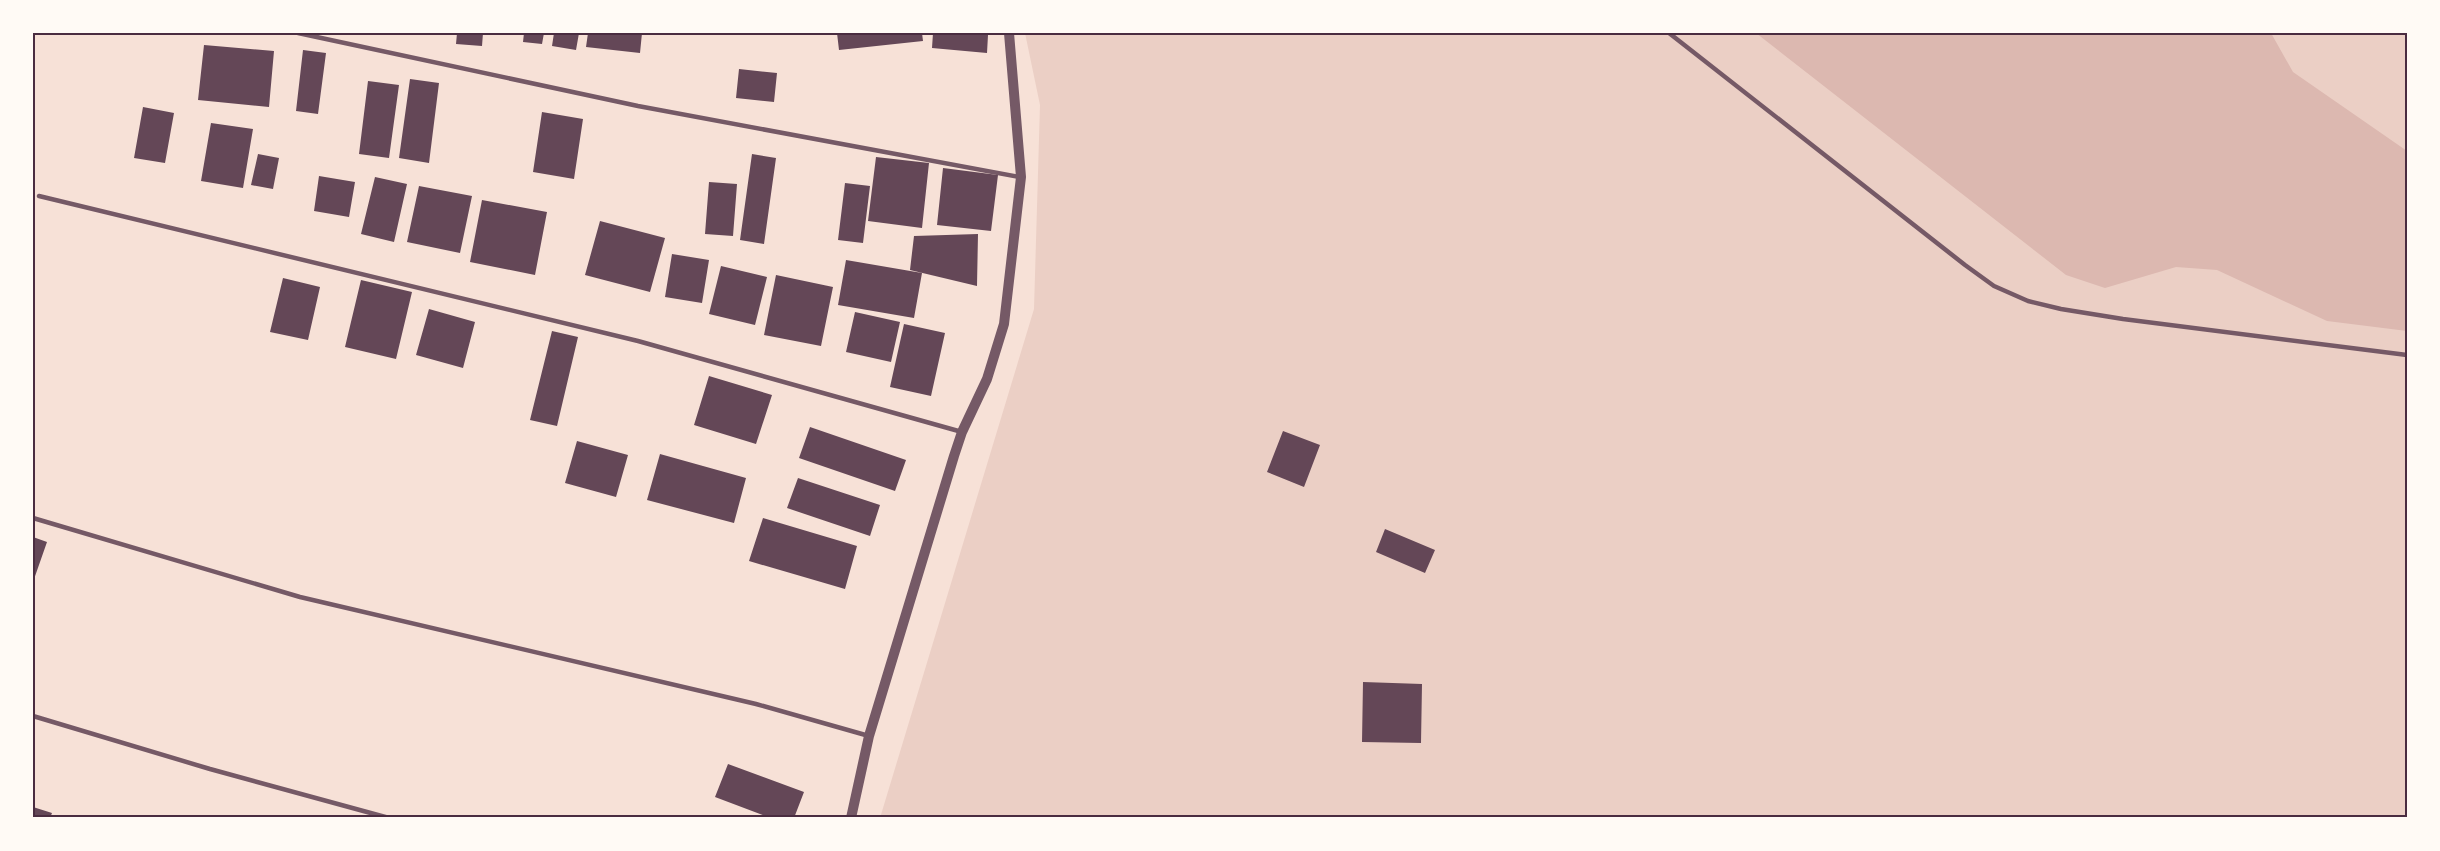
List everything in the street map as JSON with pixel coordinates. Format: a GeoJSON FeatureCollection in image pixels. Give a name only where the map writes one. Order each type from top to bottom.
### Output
{"type":"FeatureCollection","features":[{"type":"Feature","properties":{"kind":"street"},"geometry":{"type":"LineString","coordinates":[[851,818],[869,736],[962,432],[987,379],[1004,324],[1021,177],[1009,33]]}},
{"type":"Feature","properties":{"kind":"lane"},"geometry":{"type":"LineString","coordinates":[[298,33],[638,106],[1021,177]]}},
{"type":"Feature","properties":{"kind":"lane"},"geometry":{"type":"LineString","coordinates":[[1669,33],[1965,265],[1994,286],[2028,301],[2124,320],[2407,356]]}},
{"type":"Feature","properties":{"kind":"lane"},"geometry":{"type":"LineString","coordinates":[[39,196],[638,341],[962,432]]}},
{"type":"Feature","properties":{"kind":"lane"},"geometry":{"type":"LineString","coordinates":[[33,518],[300,597],[756,704],[869,736]]}},
{"type":"Feature","properties":{"kind":"lane"},"geometry":{"type":"LineString","coordinates":[[33,716],[210,769],[390,818]]}},
{"type":"Feature","properties":{"kind":"shaded area"},"geometry":{"type":"Polygon","coordinates":[[[1025,33],[2407,33],[2407,818],[880,818],[1034,309],[1040,105],[1025,33]]]}},
{"type":"Feature","properties":{"kind":"shaded area"},"geometry":{"type":"Polygon","coordinates":[[[1756,33],[2271,33],[2293,72],[2407,151],[2407,331],[2327,321],[2217,270],[2176,267],[2105,288],[2066,275],[1756,33]]]}},
{"type":"Feature","properties":{"kind":"building"},"geometry":{"type":"Polygon","coordinates":[[[457,33],[483,33],[482,46],[456,44],[457,33]]]}},
{"type":"Feature","properties":{"kind":"building"},"geometry":{"type":"Polygon","coordinates":[[[524,33],[544,33],[542,44],[523,42],[524,33]]]}},
{"type":"Feature","properties":{"kind":"building"},"geometry":{"type":"Polygon","coordinates":[[[554,33],[579,33],[576,50],[552,46],[554,33]]]}},
{"type":"Feature","properties":{"kind":"building"},"geometry":{"type":"Polygon","coordinates":[[[588,33],[642,33],[640,53],[586,47],[588,33]]]}},
{"type":"Feature","properties":{"kind":"building"},"geometry":{"type":"Polygon","coordinates":[[[837,33],[922,33],[923,41],[839,50],[837,33]]]}},
{"type":"Feature","properties":{"kind":"building"},"geometry":{"type":"Polygon","coordinates":[[[933,33],[988,35],[987,53],[932,48],[933,33]]]}},
{"type":"Feature","properties":{"kind":"building"},"geometry":{"type":"Polygon","coordinates":[[[204,45],[274,51],[269,107],[198,100],[204,45]]]}},
{"type":"Feature","properties":{"kind":"building"},"geometry":{"type":"Polygon","coordinates":[[[303,50],[326,53],[318,114],[296,111],[303,50]]]}},
{"type":"Feature","properties":{"kind":"building"},"geometry":{"type":"Polygon","coordinates":[[[739,69],[777,73],[774,102],[736,98],[739,69]]]}},
{"type":"Feature","properties":{"kind":"building"},"geometry":{"type":"Polygon","coordinates":[[[410,79],[439,83],[429,163],[399,158],[410,79]]]}},
{"type":"Feature","properties":{"kind":"building"},"geometry":{"type":"Polygon","coordinates":[[[368,81],[399,85],[389,158],[359,154],[368,81]]]}},
{"type":"Feature","properties":{"kind":"building"},"geometry":{"type":"Polygon","coordinates":[[[143,107],[174,113],[165,163],[134,158],[143,107]]]}},
{"type":"Feature","properties":{"kind":"building"},"geometry":{"type":"Polygon","coordinates":[[[542,112],[583,119],[574,179],[533,172],[542,112]]]}},
{"type":"Feature","properties":{"kind":"building"},"geometry":{"type":"Polygon","coordinates":[[[211,123],[253,129],[243,188],[201,181],[211,123]]]}},
{"type":"Feature","properties":{"kind":"building"},"geometry":{"type":"Polygon","coordinates":[[[258,154],[279,158],[273,189],[251,185],[258,154]]]}},
{"type":"Feature","properties":{"kind":"building"},"geometry":{"type":"Polygon","coordinates":[[[752,154],[776,158],[764,244],[740,240],[752,154]]]}},
{"type":"Feature","properties":{"kind":"building"},"geometry":{"type":"Polygon","coordinates":[[[876,157],[929,163],[922,228],[868,221],[876,157]]]}},
{"type":"Feature","properties":{"kind":"building"},"geometry":{"type":"Polygon","coordinates":[[[943,168],[998,175],[991,231],[937,225],[943,168]]]}},
{"type":"Feature","properties":{"kind":"building"},"geometry":{"type":"Polygon","coordinates":[[[319,176],[355,182],[349,217],[314,211],[319,176]]]}},
{"type":"Feature","properties":{"kind":"building"},"geometry":{"type":"Polygon","coordinates":[[[375,177],[407,184],[394,242],[361,234],[375,177]]]}},
{"type":"Feature","properties":{"kind":"building"},"geometry":{"type":"Polygon","coordinates":[[[709,182],[737,184],[733,236],[705,234],[709,182]]]}},
{"type":"Feature","properties":{"kind":"building"},"geometry":{"type":"Polygon","coordinates":[[[845,183],[870,186],[863,243],[838,240],[845,183]]]}},
{"type":"Feature","properties":{"kind":"building"},"geometry":{"type":"Polygon","coordinates":[[[419,186],[472,196],[460,253],[407,242],[419,186]]]}},
{"type":"Feature","properties":{"kind":"building"},"geometry":{"type":"Polygon","coordinates":[[[482,200],[547,212],[535,275],[470,262],[482,200]]]}},
{"type":"Feature","properties":{"kind":"building"},"geometry":{"type":"Polygon","coordinates":[[[600,221],[665,238],[650,292],[585,275],[600,221]]]}},
{"type":"Feature","properties":{"kind":"building"},"geometry":{"type":"Polygon","coordinates":[[[978,234],[977,286],[910,270],[914,236],[978,234]]]}},
{"type":"Feature","properties":{"kind":"building"},"geometry":{"type":"Polygon","coordinates":[[[672,254],[709,260],[702,303],[665,297],[672,254]]]}},
{"type":"Feature","properties":{"kind":"building"},"geometry":{"type":"Polygon","coordinates":[[[846,260],[922,273],[914,318],[838,305],[846,260]]]}},
{"type":"Feature","properties":{"kind":"building"},"geometry":{"type":"Polygon","coordinates":[[[721,266],[767,277],[755,325],[709,314],[721,266]]]}},
{"type":"Feature","properties":{"kind":"building"},"geometry":{"type":"Polygon","coordinates":[[[776,275],[833,287],[821,346],[764,335],[776,275]]]}},
{"type":"Feature","properties":{"kind":"building"},"geometry":{"type":"Polygon","coordinates":[[[283,278],[320,287],[308,340],[270,332],[283,278]]]}},
{"type":"Feature","properties":{"kind":"building"},"geometry":{"type":"Polygon","coordinates":[[[361,280],[412,292],[396,359],[345,347],[361,280]]]}},
{"type":"Feature","properties":{"kind":"building"},"geometry":{"type":"Polygon","coordinates":[[[429,309],[475,322],[463,368],[416,355],[429,309]]]}},
{"type":"Feature","properties":{"kind":"building"},"geometry":{"type":"Polygon","coordinates":[[[855,312],[900,322],[891,362],[846,352],[855,312]]]}},
{"type":"Feature","properties":{"kind":"building"},"geometry":{"type":"Polygon","coordinates":[[[904,324],[945,333],[931,396],[890,387],[904,324]]]}},
{"type":"Feature","properties":{"kind":"building"},"geometry":{"type":"Polygon","coordinates":[[[552,331],[578,337],[557,426],[530,420],[552,331]]]}},
{"type":"Feature","properties":{"kind":"building"},"geometry":{"type":"Polygon","coordinates":[[[709,376],[772,395],[756,444],[694,425],[709,376]]]}},
{"type":"Feature","properties":{"kind":"building"},"geometry":{"type":"Polygon","coordinates":[[[810,427],[906,460],[895,491],[799,458],[810,427]]]}},
{"type":"Feature","properties":{"kind":"building"},"geometry":{"type":"Polygon","coordinates":[[[1283,431],[1320,445],[1304,487],[1267,472],[1283,431]]]}},
{"type":"Feature","properties":{"kind":"building"},"geometry":{"type":"Polygon","coordinates":[[[577,441],[628,455],[616,497],[565,483],[577,441]]]}},
{"type":"Feature","properties":{"kind":"building"},"geometry":{"type":"Polygon","coordinates":[[[660,454],[746,478],[734,523],[647,500],[660,454]]]}},
{"type":"Feature","properties":{"kind":"building"},"geometry":{"type":"Polygon","coordinates":[[[798,478],[880,505],[870,536],[787,508],[798,478]]]}},
{"type":"Feature","properties":{"kind":"building"},"geometry":{"type":"Polygon","coordinates":[[[763,518],[857,546],[845,589],[749,561],[763,518]]]}},
{"type":"Feature","properties":{"kind":"building"},"geometry":{"type":"Polygon","coordinates":[[[1385,529],[1435,550],[1425,573],[1376,552],[1385,529]]]}},
{"type":"Feature","properties":{"kind":"building"},"geometry":{"type":"Polygon","coordinates":[[[33,537],[47,542],[33,582],[33,537]]]}},
{"type":"Feature","properties":{"kind":"building"},"geometry":{"type":"Polygon","coordinates":[[[1363,682],[1422,684],[1421,743],[1362,742],[1363,682]]]}},
{"type":"Feature","properties":{"kind":"building"},"geometry":{"type":"Polygon","coordinates":[[[728,764],[804,792],[794,818],[771,818],[715,797],[728,764]]]}},
{"type":"Feature","properties":{"kind":"building"},"geometry":{"type":"Polygon","coordinates":[[[33,807],[52,813],[50,818],[33,818],[33,807]]]}}]}
